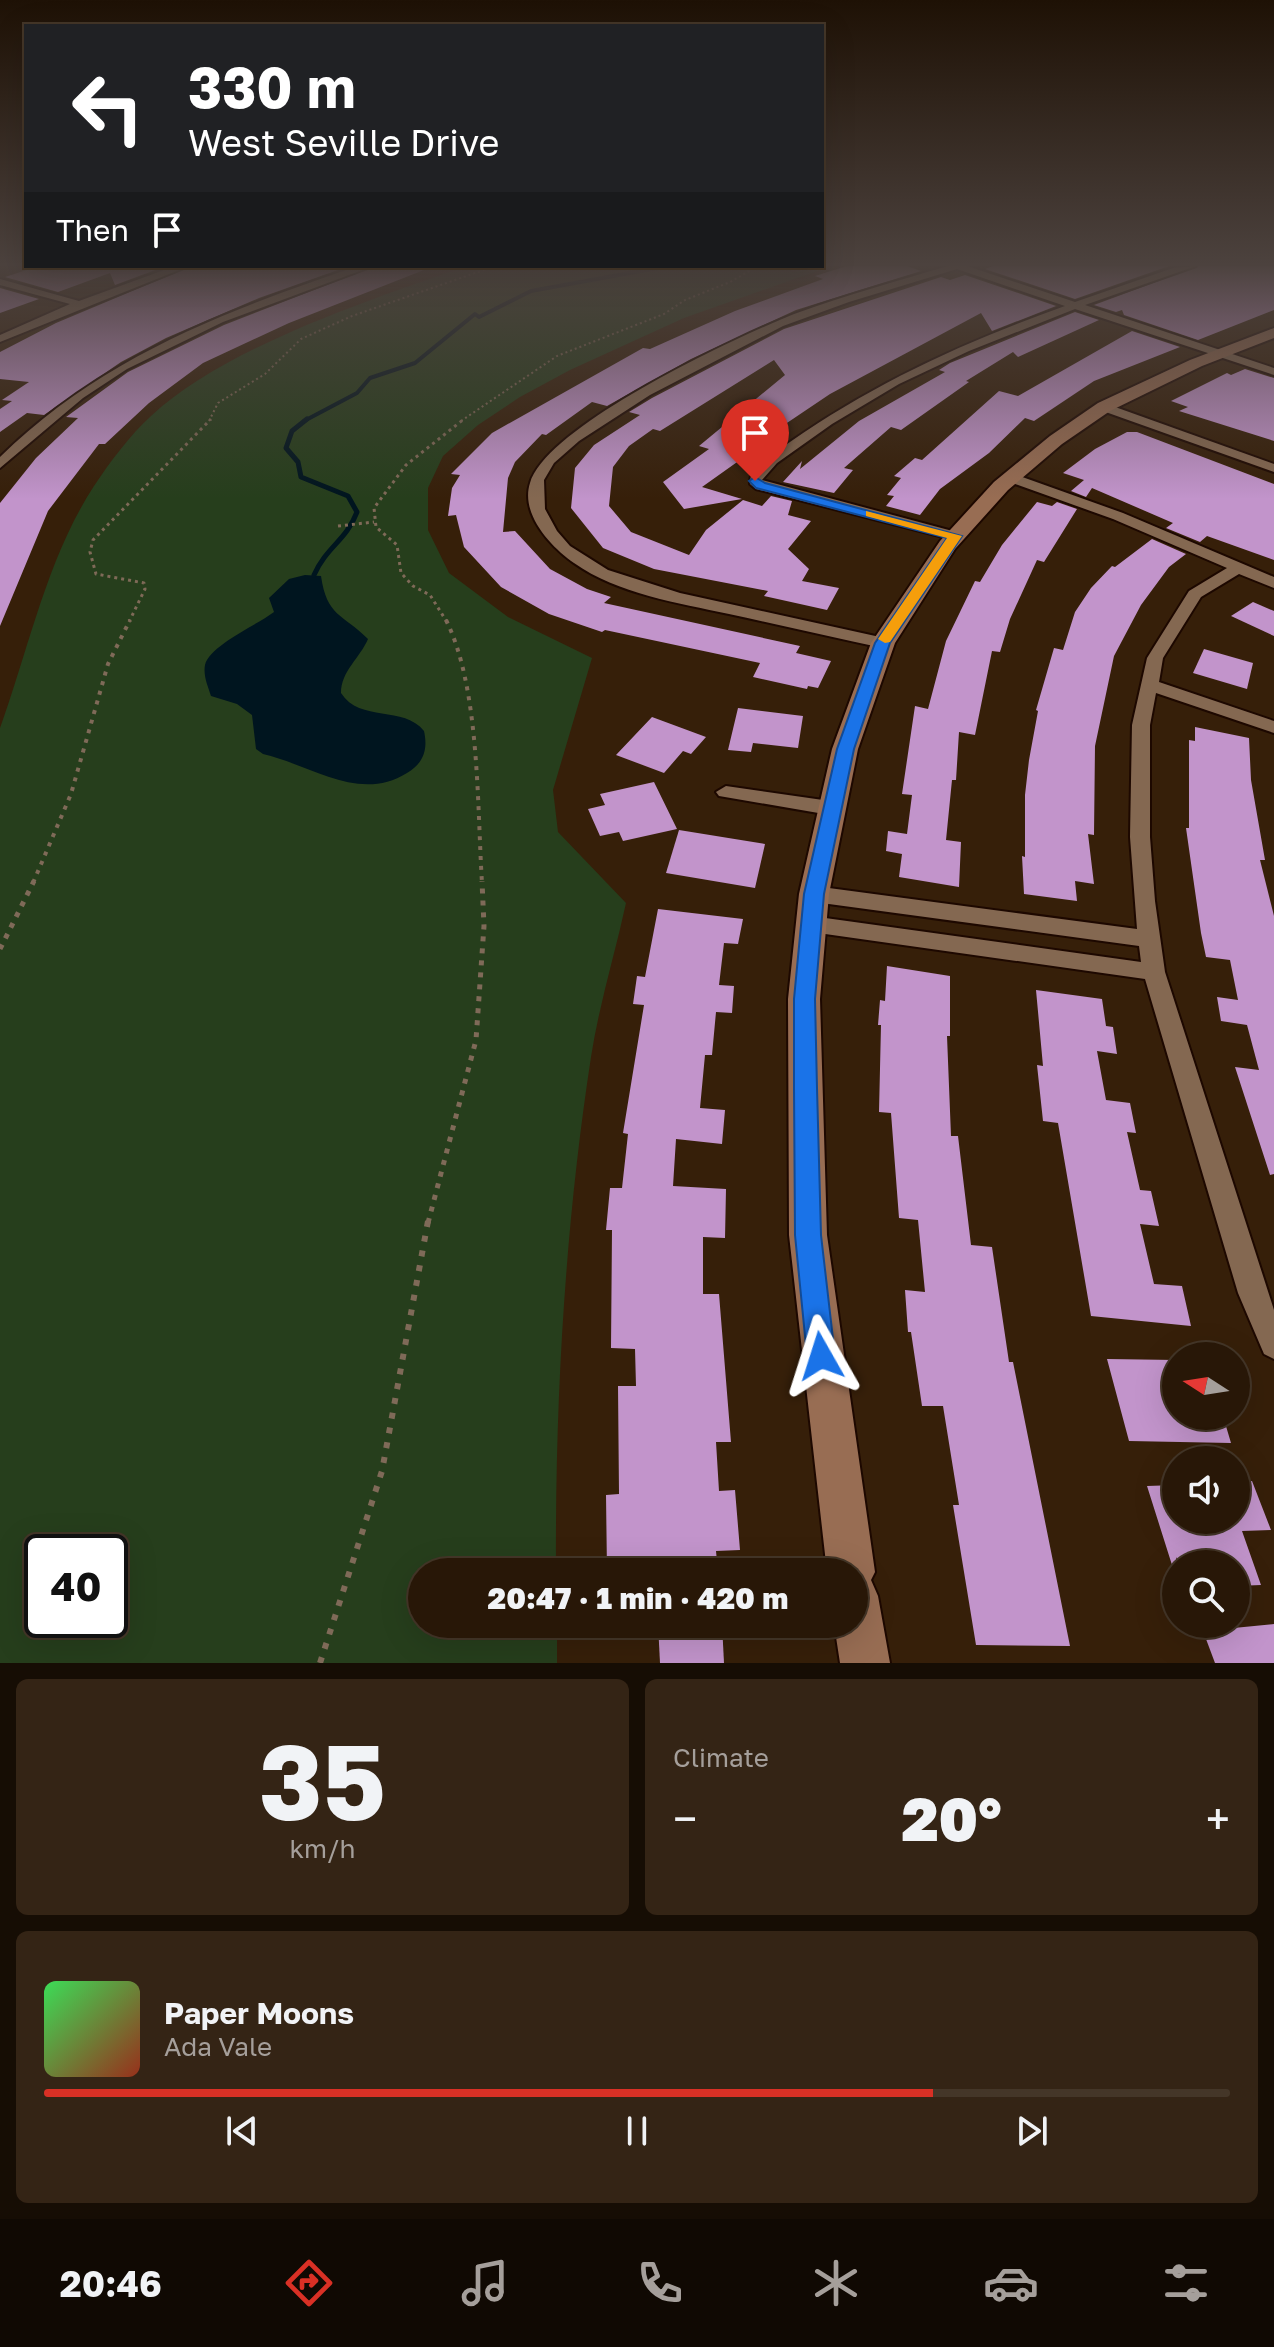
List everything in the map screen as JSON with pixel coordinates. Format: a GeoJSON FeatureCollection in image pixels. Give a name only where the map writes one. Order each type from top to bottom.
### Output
{"type":"FeatureCollection","features":[{"type":"Feature","properties":{"kind":"street"},"geometry":{"type":"LineString","coordinates":[[0,464],[22,440],[90,387],[168,344]]}},
{"type":"Feature","properties":{"kind":"street"},"geometry":{"type":"LineString","coordinates":[[738,344],[612,412],[554,455],[537,479],[537,513],[566,550],[607,574],[670,596],[883,643]]}},
{"type":"Feature","properties":{"kind":"street"},"geometry":{"type":"LineString","coordinates":[[955,536],[761,486],[755,481],[772,461],[813,430],[883,386],[971,344]]}},
{"type":"Feature","properties":{"kind":"street"},"geometry":{"type":"LineString","coordinates":[[1188,344],[1274,372]]}},
{"type":"Feature","properties":{"kind":"street"},"geometry":{"type":"LineString","coordinates":[[849,1558],[808,1235],[804,999],[814,894],[845,749],[883,643],[955,536],[1009,477],[1056,440],[1111,404],[1246,344]]}},
{"type":"Feature","properties":{"kind":"street"},"geometry":{"type":"LineString","coordinates":[[1111,404],[1274,457]]}},
{"type":"Feature","properties":{"kind":"street"},"geometry":{"type":"LineString","coordinates":[[1111,404],[1274,468]]}},
{"type":"Feature","properties":{"kind":"street"},"geometry":{"type":"LineString","coordinates":[[0,439],[22,440]]}},
{"type":"Feature","properties":{"kind":"street"},"geometry":{"type":"LineString","coordinates":[[1009,477],[1118,516],[1274,583]]}},
{"type":"Feature","properties":{"kind":"street"},"geometry":{"type":"LineString","coordinates":[[1238,568],[1195,594],[1155,658],[1141,725],[1140,837],[1148,939],[1154,972],[1252,1293],[1274,1344]]}},
{"type":"Feature","properties":{"kind":"street"},"geometry":{"type":"LineString","coordinates":[[1149,685],[1274,727]]}},
{"type":"Feature","properties":{"kind":"street"},"geometry":{"type":"LineString","coordinates":[[726,792],[830,808]]}},
{"type":"Feature","properties":{"kind":"street"},"geometry":{"type":"LineString","coordinates":[[814,894],[1148,939]]}},
{"type":"Feature","properties":{"kind":"street"},"geometry":{"type":"LineString","coordinates":[[1009,920],[1012,952]]}},
{"type":"Feature","properties":{"kind":"street"},"geometry":{"type":"LineString","coordinates":[[811,924],[1154,972]]}},
{"type":"Feature","properties":{"kind":"street"},"geometry":{"type":"LineString","coordinates":[[861,1638],[865,1663]]}},
{"type":"Feature","properties":{"kind":"path"},"geometry":{"type":"LineString","coordinates":[[0,949],[30,890],[71,794],[108,664],[145,589],[144,583],[96,574],[90,552],[93,540],[213,417],[218,403],[237,388],[265,374],[296,344]]}},
{"type":"Feature","properties":{"kind":"path"},"geometry":{"type":"LineString","coordinates":[[320,1663],[382,1471],[430,1210],[476,1040],[484,926],[474,745],[459,646],[441,609],[430,595],[413,586],[401,573],[397,545],[374,522],[374,508],[406,465],[455,424],[569,349],[584,344]]}},
{"type":"Feature","properties":{"kind":"path"},"geometry":{"type":"LineString","coordinates":[[338,526],[374,522]]}},
{"type":"Feature","properties":{"kind":"green space"},"geometry":{"type":"Polygon","coordinates":[[[266,344],[628,344],[520,397],[478,425],[443,456],[428,488],[428,530],[449,573],[508,617],[592,658],[553,790],[558,832],[626,903],[594,1038],[574,1185],[563,1314],[556,1558],[408,1558],[408,1638],[557,1638],[557,1663],[0,1663],[0,728],[51,573],[94,486],[143,423],[182,391],[266,344]]]}},
{"type":"Feature","properties":{"kind":"water"},"geometry":{"type":"Polygon","coordinates":[[[305,575],[321,576],[332,607],[368,639],[347,671],[341,693],[359,708],[405,718],[424,731],[423,755],[407,773],[389,781],[353,783],[263,754],[256,749],[252,715],[237,704],[211,696],[205,673],[209,658],[225,643],[274,612],[269,598],[289,579],[305,575]]]}},
{"type":"Feature","properties":{"kind":"building"},"geometry":{"type":"Polygon","coordinates":[[[16,344],[155,344],[121,362],[44,415],[27,413],[0,432],[0,409],[12,401],[2,400],[29,382],[0,379],[0,352],[16,344]]]}},
{"type":"Feature","properties":{"kind":"building"},"geometry":{"type":"Polygon","coordinates":[[[186,344],[245,344],[203,363],[149,403],[105,444],[99,444],[48,511],[0,626],[0,503],[36,458],[78,418],[66,417],[128,372],[186,344]]]}},
{"type":"Feature","properties":{"kind":"building"},"geometry":{"type":"Polygon","coordinates":[[[662,344],[724,344],[607,406],[592,402],[546,435],[542,434],[515,462],[508,478],[503,532],[515,531],[550,569],[587,589],[611,597],[604,603],[800,646],[796,653],[831,661],[818,688],[808,686],[807,689],[753,677],[760,663],[605,630],[602,632],[549,614],[501,587],[464,547],[456,515],[448,516],[452,488],[460,475],[451,474],[492,433],[643,348],[650,349],[662,344]]]}},
{"type":"Feature","properties":{"kind":"building"},"geometry":{"type":"Polygon","coordinates":[[[756,344],[924,344],[830,394],[735,458],[740,460],[702,487],[742,499],[684,509],[663,482],[709,449],[699,446],[785,375],[774,360],[660,431],[653,429],[629,446],[613,467],[609,506],[631,532],[689,555],[706,530],[743,500],[762,506],[771,496],[792,501],[788,515],[811,521],[788,549],[809,569],[802,581],[839,588],[827,610],[764,596],[768,591],[654,569],[603,548],[571,508],[575,468],[594,445],[640,415],[629,412],[756,344]]]}},
{"type":"Feature","properties":{"kind":"building"},"geometry":{"type":"Polygon","coordinates":[[[998,344],[1047,344],[1018,357],[1013,352],[966,381],[969,382],[901,430],[891,427],[844,468],[853,470],[834,493],[783,482],[802,461],[800,469],[859,421],[945,372],[939,370],[998,344]]]}},
{"type":"Feature","properties":{"kind":"building"},"geometry":{"type":"Polygon","coordinates":[[[1110,344],[1170,344],[1180,347],[1094,381],[1034,421],[1025,418],[989,453],[940,489],[920,515],[886,506],[894,496],[887,495],[901,478],[894,476],[915,458],[922,460],[999,391],[1018,396],[1110,344]]]}},
{"type":"Feature","properties":{"kind":"building"},"geometry":{"type":"Polygon","coordinates":[[[1245,369],[1274,378],[1274,441],[1179,411],[1188,407],[1171,401],[1227,373],[1231,375],[1245,369]]]}},
{"type":"Feature","properties":{"kind":"building"},"geometry":{"type":"Polygon","coordinates":[[[1127,432],[1137,432],[1274,484],[1274,560],[1207,536],[1200,542],[1166,528],[1173,523],[1092,488],[1086,497],[1071,491],[1084,480],[1063,473],[1095,449],[1127,432]]]}},
{"type":"Feature","properties":{"kind":"building"},"geometry":{"type":"Polygon","coordinates":[[[1037,502],[1052,506],[1057,502],[1077,509],[1044,562],[1037,560],[1010,619],[1000,652],[992,651],[975,735],[959,732],[956,780],[952,780],[946,840],[961,842],[959,887],[899,877],[902,854],[886,851],[888,831],[907,834],[912,795],[902,794],[915,706],[928,709],[946,641],[975,581],[980,582],[1002,545],[1037,502]]]}},
{"type":"Feature","properties":{"kind":"building"},"geometry":{"type":"Polygon","coordinates":[[[1152,539],[1186,554],[1169,567],[1141,605],[1114,656],[1095,746],[1094,835],[1088,834],[1094,884],[1075,881],[1077,901],[1024,894],[1022,856],[1025,857],[1025,795],[1029,760],[1036,710],[1054,648],[1063,650],[1075,612],[1091,588],[1112,566],[1115,567],[1152,539]]]}},
{"type":"Feature","properties":{"kind":"building"},"geometry":{"type":"Polygon","coordinates":[[[1253,602],[1274,611],[1274,636],[1231,616],[1253,602]]]}},
{"type":"Feature","properties":{"kind":"building"},"geometry":{"type":"Polygon","coordinates":[[[1204,649],[1253,663],[1247,689],[1193,673],[1204,649]]]}},
{"type":"Feature","properties":{"kind":"building"},"geometry":{"type":"Polygon","coordinates":[[[738,708],[803,716],[798,748],[753,743],[751,752],[728,750],[738,708]]]}},
{"type":"Feature","properties":{"kind":"building"},"geometry":{"type":"Polygon","coordinates":[[[652,717],[706,737],[691,754],[683,751],[664,773],[616,755],[652,717]]]}},
{"type":"Feature","properties":{"kind":"building"},"geometry":{"type":"Polygon","coordinates":[[[1195,727],[1249,738],[1251,780],[1265,860],[1260,860],[1274,916],[1274,1174],[1270,1175],[1235,1067],[1259,1070],[1247,1025],[1221,1021],[1217,997],[1238,1000],[1230,960],[1206,957],[1201,933],[1186,828],[1189,828],[1189,740],[1195,741],[1195,727]]]}},
{"type":"Feature","properties":{"kind":"building"},"geometry":{"type":"Polygon","coordinates":[[[654,782],[677,829],[623,841],[619,832],[600,836],[588,809],[605,805],[600,794],[654,782]]]}},
{"type":"Feature","properties":{"kind":"building"},"geometry":{"type":"Polygon","coordinates":[[[679,830],[765,844],[755,888],[666,873],[679,830]]]}},
{"type":"Feature","properties":{"kind":"building"},"geometry":{"type":"Polygon","coordinates":[[[658,909],[743,919],[738,944],[724,943],[719,985],[734,986],[732,1013],[716,1012],[712,1055],[705,1055],[700,1108],[725,1110],[722,1144],[676,1139],[673,1186],[726,1189],[725,1238],[703,1237],[703,1294],[719,1294],[731,1442],[716,1442],[719,1491],[735,1490],[740,1550],[716,1551],[717,1558],[607,1558],[606,1495],[619,1494],[618,1386],[636,1386],[635,1349],[611,1348],[612,1230],[606,1230],[610,1188],[622,1188],[628,1134],[623,1133],[644,1005],[633,1004],[637,976],[645,977],[658,909]]]}},
{"type":"Feature","properties":{"kind":"building"},"geometry":{"type":"Polygon","coordinates":[[[887,966],[950,976],[950,1036],[947,1036],[951,1136],[958,1136],[971,1245],[992,1247],[1009,1362],[1013,1362],[1070,1646],[976,1645],[953,1505],[959,1505],[943,1406],[922,1406],[911,1332],[908,1332],[905,1290],[925,1292],[918,1220],[899,1218],[891,1113],[879,1112],[881,1025],[878,1025],[880,1000],[885,1001],[887,966]]]}},
{"type":"Feature","properties":{"kind":"building"},"geometry":{"type":"Polygon","coordinates":[[[1036,990],[1102,999],[1106,1026],[1113,1027],[1117,1054],[1097,1051],[1106,1100],[1130,1103],[1136,1133],[1127,1132],[1140,1190],[1151,1191],[1159,1226],[1140,1224],[1154,1284],[1182,1286],[1191,1326],[1091,1316],[1058,1123],[1043,1121],[1037,1065],[1043,1066],[1036,990]]]}},
{"type":"Feature","properties":{"kind":"building"},"geometry":{"type":"Polygon","coordinates":[[[1107,1359],[1162,1360],[1162,1430],[1227,1430],[1231,1443],[1129,1441],[1107,1359]]]}},
{"type":"Feature","properties":{"kind":"building"},"geometry":{"type":"Polygon","coordinates":[[[1252,1481],[1271,1530],[1250,1531],[1252,1481]]]}},
{"type":"Feature","properties":{"kind":"building"},"geometry":{"type":"Polygon","coordinates":[[[1162,1485],[1162,1533],[1147,1486],[1162,1485]]]}},
{"type":"Feature","properties":{"kind":"building"},"geometry":{"type":"Polygon","coordinates":[[[1162,1534],[1243,1534],[1249,1550],[1167,1550],[1162,1534]]]}},
{"type":"Feature","properties":{"kind":"building"},"geometry":{"type":"Polygon","coordinates":[[[1250,1554],[1261,1585],[1250,1585],[1250,1554]]]}},
{"type":"Feature","properties":{"kind":"building"},"geometry":{"type":"Polygon","coordinates":[[[1274,1624],[1274,1663],[1215,1663],[1206,1638],[1250,1638],[1250,1626],[1274,1624]]]}},
{"type":"Feature","properties":{"kind":"building"},"geometry":{"type":"Polygon","coordinates":[[[659,1638],[723,1638],[724,1663],[660,1663],[659,1638]]]}},
{"type":"Feature","properties":{"kind":"waterway"},"geometry":{"type":"LineString","coordinates":[[305,420],[357,393],[370,378],[415,363],[439,344]]}},
{"type":"Feature","properties":{"kind":"waterway"},"geometry":{"type":"LineString","coordinates":[[305,420],[292,431],[286,448],[298,462],[301,477],[348,496],[357,512],[314,575]]}},
{"type":"Feature","properties":{"kind":"slow traffic"},"geometry":{"type":"LineString","coordinates":[[870,513],[955,536],[919,584],[885,639]]}},
{"type":"Feature","properties":{"kind":"route"},"geometry":{"type":"LineString","coordinates":[[755,481],[761,486],[955,536],[919,584],[883,643],[845,749],[814,894],[804,999],[808,1235],[821,1356]]}}]}
